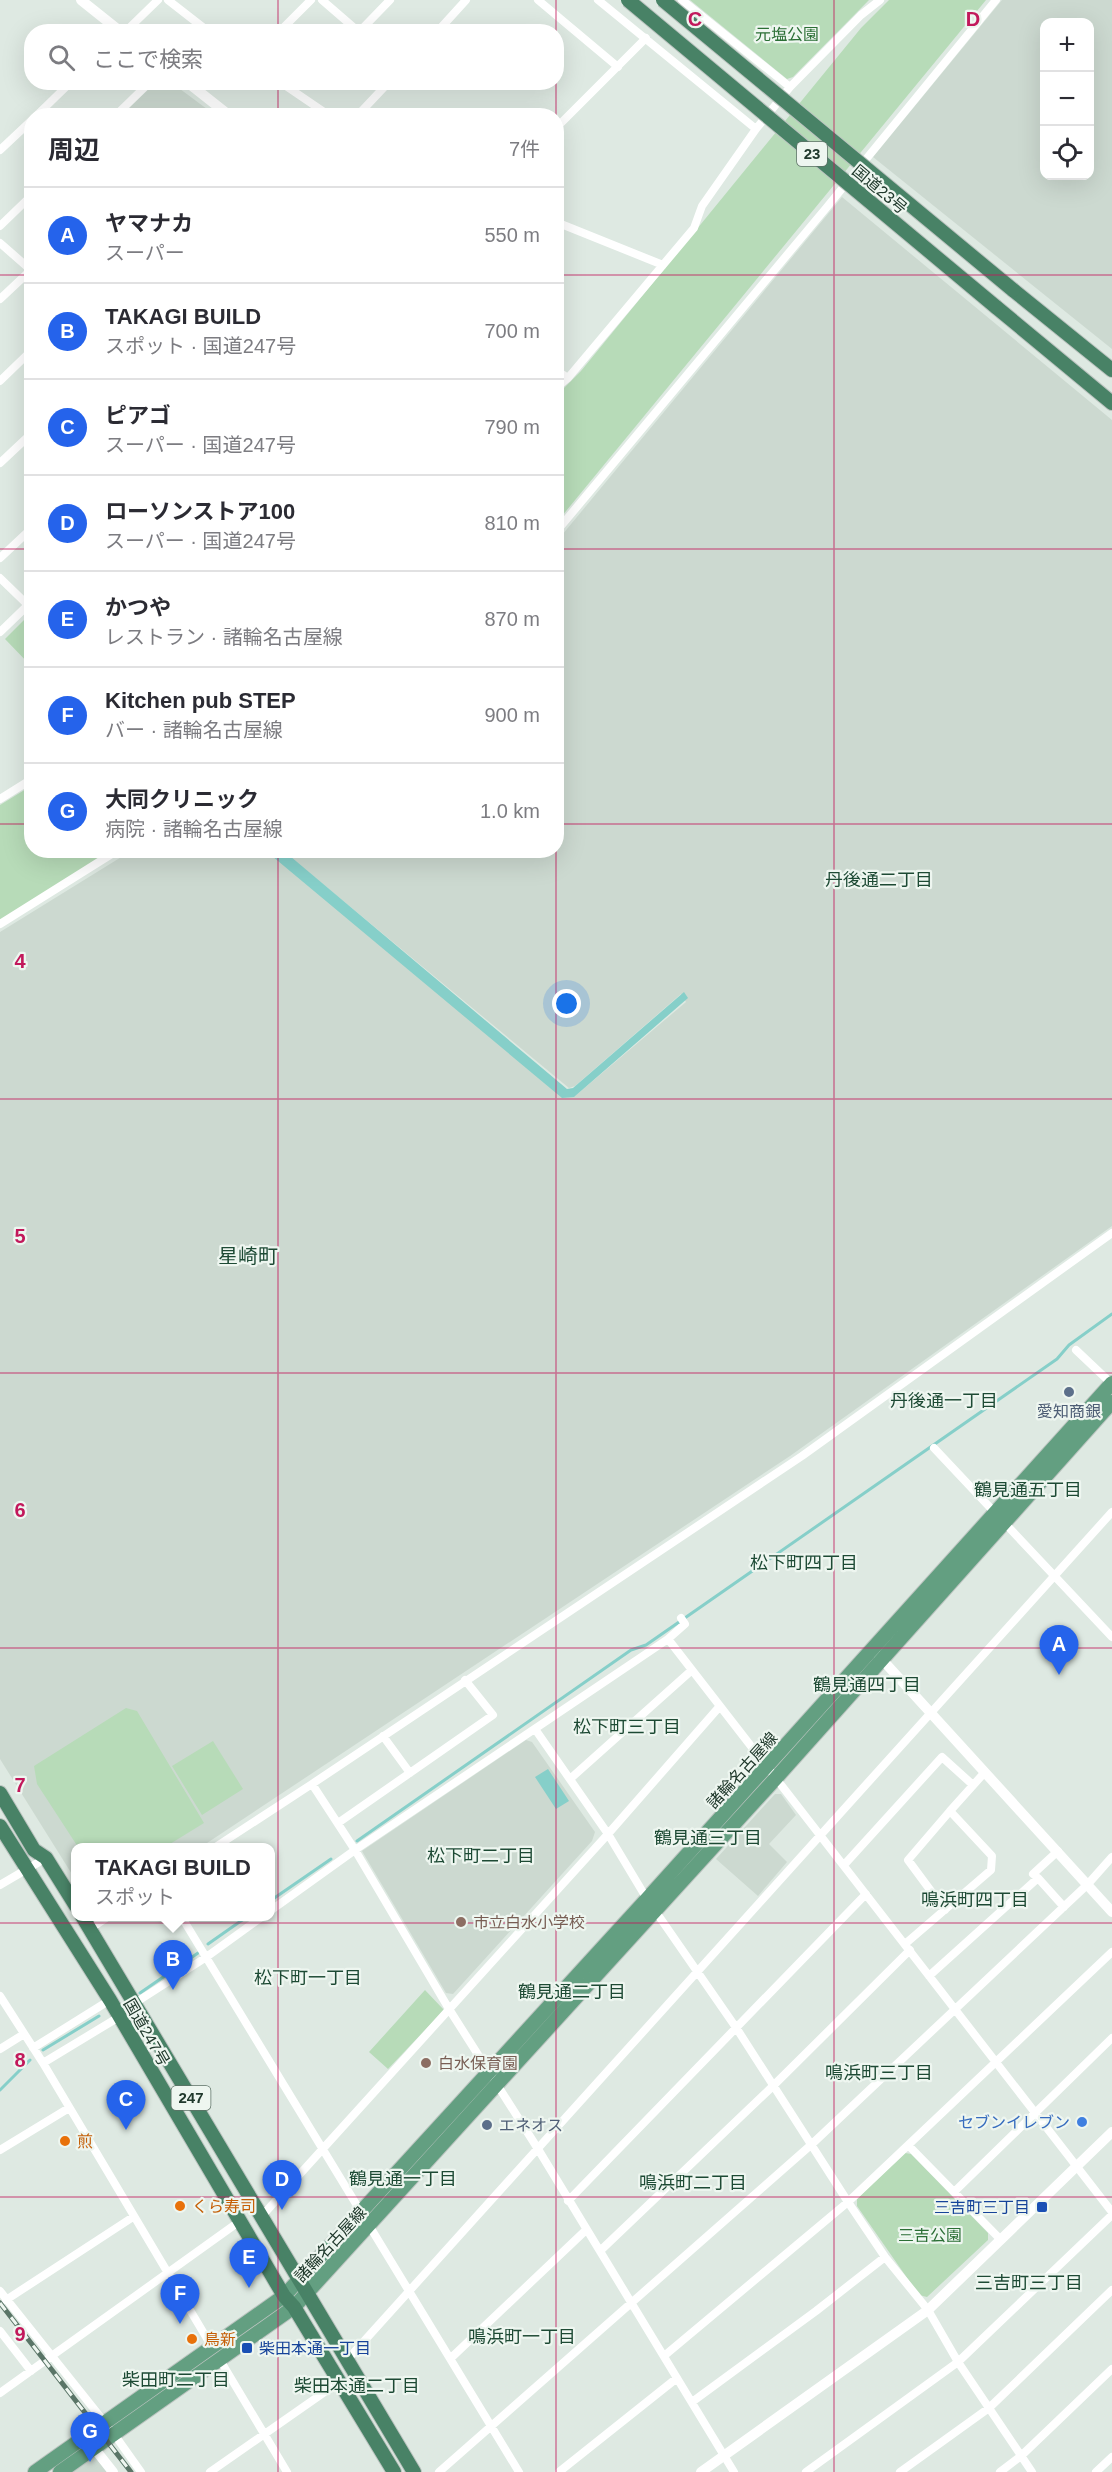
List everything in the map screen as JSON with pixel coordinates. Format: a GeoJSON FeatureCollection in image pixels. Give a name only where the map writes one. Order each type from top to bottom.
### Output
{"type":"FeatureCollection","features":[{"type":"Feature","properties":{"kind":"highway","name":"国道23号"},"geometry":{"type":"LineString","coordinates":[[628,0],[1112,403]]}},
{"type":"Feature","properties":{"kind":"highway","name":"国道23号"},"geometry":{"type":"LineString","coordinates":[[663,0],[1112,370]]}},
{"type":"Feature","properties":{"kind":"highway"},"geometry":{"type":"LineString","coordinates":[[0,1792],[34,1850],[46,1858],[71,1899]]}},
{"type":"Feature","properties":{"kind":"highway","name":"国道247号"},"geometry":{"type":"LineString","coordinates":[[0,1826],[110,2000],[284,2296],[294,2307],[394,2472]]}},
{"type":"Feature","properties":{"kind":"highway","name":"国道247号"},"geometry":{"type":"LineString","coordinates":[[85,1921],[414,2472]]}},
{"type":"Feature","properties":{"kind":"main road","name":"諸輪名古屋線"},"geometry":{"type":"LineString","coordinates":[[35,2472],[220,2360],[294,2307],[498,2085],[767,1766],[877,1654],[1000,1517],[1112,1384]]}},
{"type":"Feature","properties":{"kind":"main road","name":"諸輪名古屋線"},"geometry":{"type":"LineString","coordinates":[[1000,1517],[1112,1402]]}},
{"type":"Feature","properties":{"kind":"main road","name":"諸輪名古屋線"},"geometry":{"type":"LineString","coordinates":[[60,2472],[94,2448],[109,2429],[212,2347],[284,2296],[489,2072],[776,1778],[877,1654]]}},
{"type":"Feature","properties":{"kind":"street"},"geometry":{"type":"LineString","coordinates":[[81,0],[112,24]]}},
{"type":"Feature","properties":{"kind":"street"},"geometry":{"type":"LineString","coordinates":[[132,24],[158,0]]}},
{"type":"Feature","properties":{"kind":"street"},"geometry":{"type":"LineString","coordinates":[[168,0],[199,24]]}},
{"type":"Feature","properties":{"kind":"street"},"geometry":{"type":"LineString","coordinates":[[287,24],[311,0]]}},
{"type":"Feature","properties":{"kind":"street"},"geometry":{"type":"LineString","coordinates":[[322,0],[350,24]]}},
{"type":"Feature","properties":{"kind":"street"},"geometry":{"type":"LineString","coordinates":[[367,24],[390,0]]}},
{"type":"Feature","properties":{"kind":"street"},"geometry":{"type":"LineString","coordinates":[[444,24],[466,0]]}},
{"type":"Feature","properties":{"kind":"street"},"geometry":{"type":"LineString","coordinates":[[538,0],[618,67]]}},
{"type":"Feature","properties":{"kind":"street"},"geometry":{"type":"LineString","coordinates":[[598,0],[756,129]]}},
{"type":"Feature","properties":{"kind":"street"},"geometry":{"type":"LineString","coordinates":[[682,0],[790,87]]}},
{"type":"Feature","properties":{"kind":"street"},"geometry":{"type":"LineString","coordinates":[[564,381],[694,228],[702,206],[756,129],[790,87],[861,15],[880,0]]}},
{"type":"Feature","properties":{"kind":"street"},"geometry":{"type":"LineString","coordinates":[[564,522],[996,0]]}},
{"type":"Feature","properties":{"kind":"street"},"geometry":{"type":"LineString","coordinates":[[564,120],[646,38]]}},
{"type":"Feature","properties":{"kind":"street"},"geometry":{"type":"LineString","coordinates":[[44,108],[63,90]]}},
{"type":"Feature","properties":{"kind":"street"},"geometry":{"type":"LineString","coordinates":[[123,108],[142,90]]}},
{"type":"Feature","properties":{"kind":"street"},"geometry":{"type":"LineString","coordinates":[[197,90],[220,108]]}},
{"type":"Feature","properties":{"kind":"street"},"geometry":{"type":"LineString","coordinates":[[292,90],[318,108]]}},
{"type":"Feature","properties":{"kind":"street"},"geometry":{"type":"LineString","coordinates":[[364,108],[381,90]]}},
{"type":"Feature","properties":{"kind":"street"},"geometry":{"type":"LineString","coordinates":[[0,150],[24,128]]}},
{"type":"Feature","properties":{"kind":"street"},"geometry":{"type":"LineString","coordinates":[[0,226],[24,203]]}},
{"type":"Feature","properties":{"kind":"street"},"geometry":{"type":"LineString","coordinates":[[564,225],[663,265]]}},
{"type":"Feature","properties":{"kind":"street"},"geometry":{"type":"LineString","coordinates":[[0,243],[24,264]]}},
{"type":"Feature","properties":{"kind":"street"},"geometry":{"type":"LineString","coordinates":[[0,299],[24,277]]}},
{"type":"Feature","properties":{"kind":"street"},"geometry":{"type":"LineString","coordinates":[[0,381],[24,358]]}},
{"type":"Feature","properties":{"kind":"street"},"geometry":{"type":"LineString","coordinates":[[564,375],[568,378]]}},
{"type":"Feature","properties":{"kind":"street"},"geometry":{"type":"LineString","coordinates":[[0,463],[24,440]]}},
{"type":"Feature","properties":{"kind":"street"},"geometry":{"type":"LineString","coordinates":[[0,558],[24,536]]}},
{"type":"Feature","properties":{"kind":"street"},"geometry":{"type":"LineString","coordinates":[[0,579],[24,603]]}},
{"type":"Feature","properties":{"kind":"street"},"geometry":{"type":"LineString","coordinates":[[0,632],[24,612]]}},
{"type":"Feature","properties":{"kind":"street"},"geometry":{"type":"LineString","coordinates":[[0,799],[24,784]]}},
{"type":"Feature","properties":{"kind":"street"},"geometry":{"type":"LineString","coordinates":[[0,924],[105,858]]}},
{"type":"Feature","properties":{"kind":"street"},"geometry":{"type":"LineString","coordinates":[[222,1843],[312,1785],[465,1680],[802,1456],[1112,1233]]}},
{"type":"Feature","properties":{"kind":"street"},"geometry":{"type":"LineString","coordinates":[[1076,1350],[1112,1384]]}},
{"type":"Feature","properties":{"kind":"street"},"geometry":{"type":"LineString","coordinates":[[934,1448],[1112,1637]]}},
{"type":"Feature","properties":{"kind":"street"},"geometry":{"type":"LineString","coordinates":[[347,2360],[1112,1512]]}},
{"type":"Feature","properties":{"kind":"street"},"geometry":{"type":"LineString","coordinates":[[275,1907],[355,1850],[668,1639],[685,1624],[682,1620]]}},
{"type":"Feature","properties":{"kind":"street"},"geometry":{"type":"LineString","coordinates":[[668,1639],[1112,2214],[958,2362],[806,2472]]}},
{"type":"Feature","properties":{"kind":"street"},"geometry":{"type":"LineString","coordinates":[[877,1654],[1112,1912]]}},
{"type":"Feature","properties":{"kind":"street"},"geometry":{"type":"LineString","coordinates":[[570,1779],[692,1670]]}},
{"type":"Feature","properties":{"kind":"street"},"geometry":{"type":"LineString","coordinates":[[338,1823],[493,1715],[465,1680]]}},
{"type":"Feature","properties":{"kind":"street"},"geometry":{"type":"LineString","coordinates":[[261,2217],[720,1707]]}},
{"type":"Feature","properties":{"kind":"street"},"geometry":{"type":"LineString","coordinates":[[535,1729],[608,1834],[652,1905],[698,1970],[885,2257],[928,2310],[958,2362],[1032,2472]]}},
{"type":"Feature","properties":{"kind":"street"},"geometry":{"type":"LineString","coordinates":[[383,1736],[410,1773]]}},
{"type":"Feature","properties":{"kind":"street"},"geometry":{"type":"LineString","coordinates":[[844,1865],[942,1757],[973,1785]]}},
{"type":"Feature","properties":{"kind":"street"},"geometry":{"type":"LineString","coordinates":[[945,1910],[908,1860],[985,1772]]}},
{"type":"Feature","properties":{"kind":"street"},"geometry":{"type":"LineString","coordinates":[[312,1785],[355,1850],[449,2009],[538,2149],[734,2472]]}},
{"type":"Feature","properties":{"kind":"street"},"geometry":{"type":"LineString","coordinates":[[600,2251],[774,2085],[907,1947],[991,1870],[992,1856],[950,1811]]}},
{"type":"Feature","properties":{"kind":"street"},"geometry":{"type":"LineString","coordinates":[[1058,1851],[1033,1874],[1064,1907]]}},
{"type":"Feature","properties":{"kind":"street"},"geometry":{"type":"LineString","coordinates":[[439,2472],[812,2144],[1064,1907],[1112,1857]]}},
{"type":"Feature","properties":{"kind":"street"},"geometry":{"type":"LineString","coordinates":[[0,1885],[46,1858]]}},
{"type":"Feature","properties":{"kind":"street"},"geometry":{"type":"LineString","coordinates":[[929,1976],[1038,1878]]}},
{"type":"Feature","properties":{"kind":"street"},"geometry":{"type":"LineString","coordinates":[[568,2201],[866,1894]]}},
{"type":"Feature","properties":{"kind":"street"},"geometry":{"type":"LineString","coordinates":[[90,1929],[103,1921]]}},
{"type":"Feature","properties":{"kind":"street"},"geometry":{"type":"LineString","coordinates":[[183,1921],[519,2472]]}},
{"type":"Feature","properties":{"kind":"street"},"geometry":{"type":"LineString","coordinates":[[135,2003],[257,1921]]}},
{"type":"Feature","properties":{"kind":"street"},"geometry":{"type":"LineString","coordinates":[[664,2356],[848,2202],[1112,1952]]}},
{"type":"Feature","properties":{"kind":"street"},"geometry":{"type":"LineString","coordinates":[[0,1996],[43,2063],[212,2347]]}},
{"type":"Feature","properties":{"kind":"street"},"geometry":{"type":"LineString","coordinates":[[33,2048],[110,2000]]}},
{"type":"Feature","properties":{"kind":"street"},"geometry":{"type":"LineString","coordinates":[[43,2063],[119,2017]]}},
{"type":"Feature","properties":{"kind":"street"},"geometry":{"type":"LineString","coordinates":[[0,2049],[24,2034]]}},
{"type":"Feature","properties":{"kind":"street"},"geometry":{"type":"LineString","coordinates":[[954,2192],[1112,2038]]}},
{"type":"Feature","properties":{"kind":"street"},"geometry":{"type":"LineString","coordinates":[[0,2150],[69,2108]]}},
{"type":"Feature","properties":{"kind":"street"},"geometry":{"type":"LineString","coordinates":[[701,2472],[928,2310],[1112,2132]]}},
{"type":"Feature","properties":{"kind":"street"},"geometry":{"type":"LineString","coordinates":[[908,2145],[1001,2240]]}},
{"type":"Feature","properties":{"kind":"street"},"geometry":{"type":"LineString","coordinates":[[6,2300],[133,2217]]}},
{"type":"Feature","properties":{"kind":"street"},"geometry":{"type":"LineString","coordinates":[[0,2393],[168,2275],[240,2221]]}},
{"type":"Feature","properties":{"kind":"street"},"geometry":{"type":"LineString","coordinates":[[451,2358],[586,2230]]}},
{"type":"Feature","properties":{"kind":"street"},"geometry":{"type":"LineString","coordinates":[[692,2402],[885,2257]]}},
{"type":"Feature","properties":{"kind":"street"},"geometry":{"type":"LineString","coordinates":[[900,2472],[989,2408],[1112,2290]]}},
{"type":"Feature","properties":{"kind":"street"},"geometry":{"type":"LineString","coordinates":[[0,2291],[141,2472]]}},
{"type":"Feature","properties":{"kind":"street"},"geometry":{"type":"LineString","coordinates":[[0,2331],[31,2371]]}},
{"type":"Feature","properties":{"kind":"street"},"geometry":{"type":"LineString","coordinates":[[220,2360],[287,2472]]}},
{"type":"Feature","properties":{"kind":"street"},"geometry":{"type":"LineString","coordinates":[[1000,2472],[1021,2456],[1112,2369]]}},
{"type":"Feature","properties":{"kind":"street"},"geometry":{"type":"LineString","coordinates":[[559,2472],[677,2378]]}},
{"type":"Feature","properties":{"kind":"street"},"geometry":{"type":"LineString","coordinates":[[210,2472],[339,2382]]}},
{"type":"Feature","properties":{"kind":"street"},"geometry":{"type":"LineString","coordinates":[[94,2448],[113,2472]]}},
{"type":"Feature","properties":{"kind":"street"},"geometry":{"type":"LineString","coordinates":[[1096,2472],[1112,2457]]}},
{"type":"Feature","properties":{"kind":"shaded area"},"geometry":{"type":"Polygon","coordinates":[[[1002,0],[1112,0],[1112,349],[873,157],[1002,0]]]}},
{"type":"Feature","properties":{"kind":"shaded area"},"geometry":{"type":"Polygon","coordinates":[[[148,90],[181,90],[206,108],[129,108],[148,90]]]}},
{"type":"Feature","properties":{"kind":"shaded area"},"geometry":{"type":"Polygon","coordinates":[[[842,197],[1112,420],[1112,1226],[790,1456],[207,1843],[71,1843],[71,1873],[0,1759],[0,932],[120,858],[278,858],[575,1096],[686,1002],[681,994],[575,1086],[569,1088],[291,858],[564,858],[564,533],[842,197]]]}},
{"type":"Feature","properties":{"kind":"shaded area","name":"市立白水小学校"},"geometry":{"type":"Polygon","coordinates":[[[526,1740],[532,1742],[595,1832],[592,1841],[453,1994],[446,1993],[362,1851],[526,1740]]]}},
{"type":"Feature","properties":{"kind":"shaded area"},"geometry":{"type":"Polygon","coordinates":[[[775,1794],[781,1794],[796,1815],[769,1844],[787,1862],[758,1896],[716,1859],[775,1794]]]}},
{"type":"Feature","properties":{"kind":"shaded area"},"geometry":{"type":"Polygon","coordinates":[[[93,2453],[108,2472],[66,2472],[93,2453]]]}},
{"type":"Feature","properties":{"kind":"green space","name":"元塩公園"},"geometry":{"type":"Polygon","coordinates":[[[690,0],[869,0],[793,77],[787,79],[690,0]]]}},
{"type":"Feature","properties":{"kind":"green space"},"geometry":{"type":"Polygon","coordinates":[[[889,0],[986,0],[564,513],[564,388],[581,371],[861,28],[889,0]]]}},
{"type":"Feature","properties":{"kind":"green space"},"geometry":{"type":"Polygon","coordinates":[[[24,620],[24,659],[5,639],[24,620]]]}},
{"type":"Feature","properties":{"kind":"green space"},"geometry":{"type":"Polygon","coordinates":[[[24,790],[24,858],[100,858],[0,920],[0,805],[24,790]]]}},
{"type":"Feature","properties":{"kind":"green space"},"geometry":{"type":"Polygon","coordinates":[[[126,1708],[137,1711],[204,1823],[172,1843],[75,1843],[37,1784],[34,1766],[126,1708]]]}},
{"type":"Feature","properties":{"kind":"green space"},"geometry":{"type":"Polygon","coordinates":[[[213,1741],[243,1789],[202,1815],[172,1766],[213,1741]]]}},
{"type":"Feature","properties":{"kind":"green space"},"geometry":{"type":"Polygon","coordinates":[[[425,1990],[444,2010],[388,2069],[369,2052],[425,1990]]]}},
{"type":"Feature","properties":{"kind":"green space","name":"三吉公園"},"geometry":{"type":"Polygon","coordinates":[[[905,2153],[911,2154],[988,2233],[988,2240],[927,2297],[919,2295],[857,2206],[857,2199],[905,2153]]]}},
{"type":"Feature","properties":{"kind":"water"},"geometry":{"type":"Polygon","coordinates":[[[274,858],[292,858],[567,1089],[573,1088],[684,992],[688,998],[574,1097],[562,1098],[274,858]]]}},
{"type":"Feature","properties":{"kind":"water"},"geometry":{"type":"Polygon","coordinates":[[[548,1769],[569,1801],[556,1809],[535,1777],[548,1769]]]}},
{"type":"Feature","properties":{"kind":"waterway"},"geometry":{"type":"LineString","coordinates":[[357,1841],[631,1650],[646,1645],[1057,1359],[1069,1345],[1112,1314]]}},
{"type":"Feature","properties":{"kind":"waterway"},"geometry":{"type":"LineString","coordinates":[[275,1898],[331,1859]]}},
{"type":"Feature","properties":{"kind":"waterway"},"geometry":{"type":"LineString","coordinates":[[208,1944],[241,1921]]}},
{"type":"Feature","properties":{"kind":"waterway"},"geometry":{"type":"LineString","coordinates":[[140,1993],[198,1953]]}},
{"type":"Feature","properties":{"kind":"waterway"},"geometry":{"type":"LineString","coordinates":[[43,2050],[99,2016]]}},
{"type":"Feature","properties":{"kind":"waterway"},"geometry":{"type":"LineString","coordinates":[[0,2090],[30,2060]]}},
{"type":"Feature","properties":{"kind":"railway"},"geometry":{"type":"LineString","coordinates":[[0,2303],[131,2472]]}},
{"type":"Feature","properties":{"kind":"place","name":"愛知商銀"},"geometry":{"type":"Point","coordinates":[1069,1392]}},
{"type":"Feature","properties":{"kind":"place","name":"ヤマナカ"},"geometry":{"type":"Point","coordinates":[1059,1675]}},
{"type":"Feature","properties":{"kind":"place","name":"市立白水小学校"},"geometry":{"type":"Point","coordinates":[461,1922]}},
{"type":"Feature","properties":{"kind":"place","name":"TAKAGI BUILD"},"geometry":{"type":"Point","coordinates":[173,1990]}},
{"type":"Feature","properties":{"kind":"place","name":"白水保育園"},"geometry":{"type":"Point","coordinates":[426,2063]}},
{"type":"Feature","properties":{"kind":"place","name":"セブンイレブン"},"geometry":{"type":"Point","coordinates":[1082,2122]}},
{"type":"Feature","properties":{"kind":"place","name":"エネオス"},"geometry":{"type":"Point","coordinates":[487,2125]}},
{"type":"Feature","properties":{"kind":"place","name":"ピアゴ"},"geometry":{"type":"Point","coordinates":[126,2130]}},
{"type":"Feature","properties":{"kind":"place","name":"煎"},"geometry":{"type":"Point","coordinates":[65,2141]}},
{"type":"Feature","properties":{"kind":"place","name":"くら寿司"},"geometry":{"type":"Point","coordinates":[180,2206]}},
{"type":"Feature","properties":{"kind":"place","name":"三吉町三丁目"},"geometry":{"type":"Point","coordinates":[1042,2207]}},
{"type":"Feature","properties":{"kind":"place","name":"ローソンストア100"},"geometry":{"type":"Point","coordinates":[282,2210]}},
{"type":"Feature","properties":{"kind":"place","name":"かつや"},"geometry":{"type":"Point","coordinates":[249,2288]}},
{"type":"Feature","properties":{"kind":"place","name":"Kitchen pub STEP"},"geometry":{"type":"Point","coordinates":[180,2324]}},
{"type":"Feature","properties":{"kind":"place","name":"鳥新"},"geometry":{"type":"Point","coordinates":[192,2339]}},
{"type":"Feature","properties":{"kind":"place","name":"柴田本通一丁目"},"geometry":{"type":"Point","coordinates":[247,2348]}},
{"type":"Feature","properties":{"kind":"place","name":"大同クリニック"},"geometry":{"type":"Point","coordinates":[90,2462]}},
{"type":"Feature","properties":{"kind":"district","name":"丹後通二丁目"},"geometry":{"type":"Point","coordinates":[879,880]}},
{"type":"Feature","properties":{"kind":"district","name":"星崎町"},"geometry":{"type":"Point","coordinates":[248,1256]}},
{"type":"Feature","properties":{"kind":"district","name":"丹後通一丁目"},"geometry":{"type":"Point","coordinates":[944,1401]}},
{"type":"Feature","properties":{"kind":"district","name":"鶴見通五丁目"},"geometry":{"type":"Point","coordinates":[1028,1490]}},
{"type":"Feature","properties":{"kind":"district","name":"松下町四丁目"},"geometry":{"type":"Point","coordinates":[804,1563]}},
{"type":"Feature","properties":{"kind":"district","name":"鶴見通四丁目"},"geometry":{"type":"Point","coordinates":[867,1685]}},
{"type":"Feature","properties":{"kind":"district","name":"松下町三丁目"},"geometry":{"type":"Point","coordinates":[627,1727]}},
{"type":"Feature","properties":{"kind":"district","name":"鶴見通三丁目"},"geometry":{"type":"Point","coordinates":[708,1838]}},
{"type":"Feature","properties":{"kind":"district","name":"松下町二丁目"},"geometry":{"type":"Point","coordinates":[481,1856]}},
{"type":"Feature","properties":{"kind":"district","name":"鳴浜町四丁目"},"geometry":{"type":"Point","coordinates":[975,1900]}},
{"type":"Feature","properties":{"kind":"district","name":"松下町一丁目"},"geometry":{"type":"Point","coordinates":[308,1978]}},
{"type":"Feature","properties":{"kind":"district","name":"鶴見通二丁目"},"geometry":{"type":"Point","coordinates":[572,1992]}},
{"type":"Feature","properties":{"kind":"district","name":"鳴浜町三丁目"},"geometry":{"type":"Point","coordinates":[879,2073]}},
{"type":"Feature","properties":{"kind":"district","name":"鶴見通一丁目"},"geometry":{"type":"Point","coordinates":[403,2179]}},
{"type":"Feature","properties":{"kind":"district","name":"鳴浜町二丁目"},"geometry":{"type":"Point","coordinates":[693,2183]}},
{"type":"Feature","properties":{"kind":"district","name":"三吉町三丁目"},"geometry":{"type":"Point","coordinates":[1029,2283]}},
{"type":"Feature","properties":{"kind":"district","name":"鳴浜町一丁目"},"geometry":{"type":"Point","coordinates":[522,2337]}},
{"type":"Feature","properties":{"kind":"district","name":"柴田町二丁目"},"geometry":{"type":"Point","coordinates":[176,2380]}},
{"type":"Feature","properties":{"kind":"district","name":"柴田本通二丁目"},"geometry":{"type":"Point","coordinates":[357,2386]}}]}
